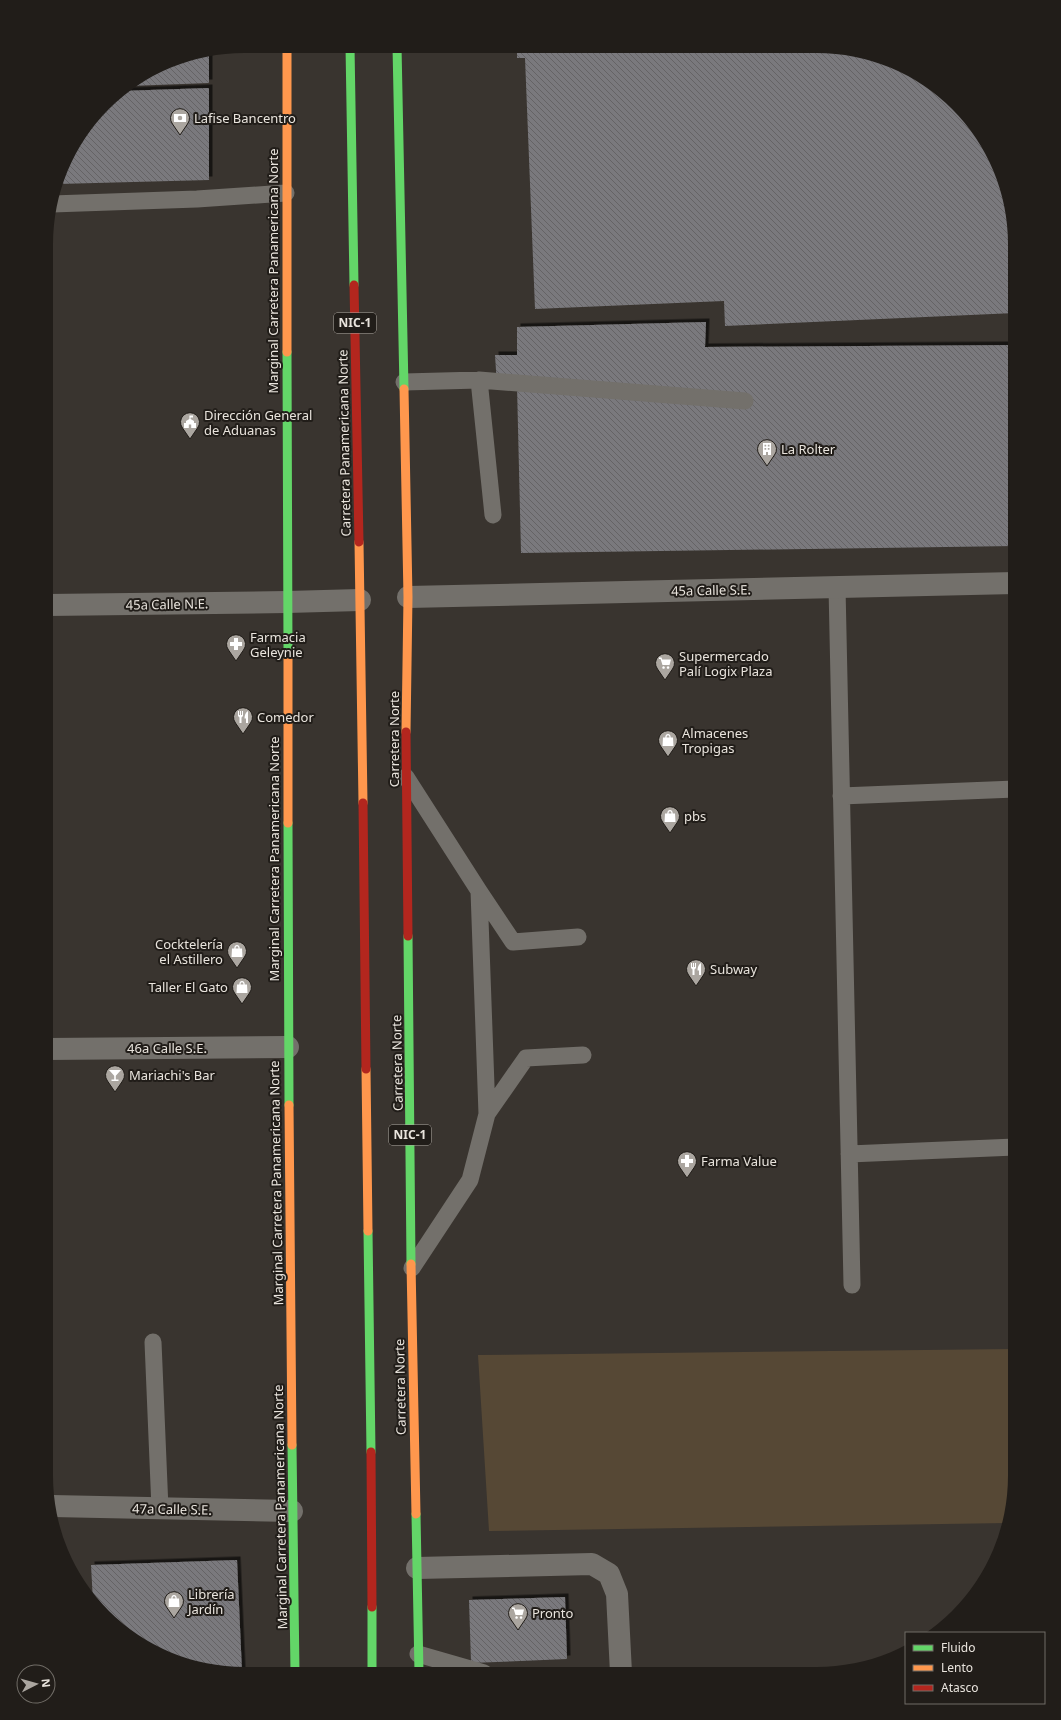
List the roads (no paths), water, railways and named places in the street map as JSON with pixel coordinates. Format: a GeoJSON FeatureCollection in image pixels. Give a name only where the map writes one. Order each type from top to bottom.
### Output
{"type":"FeatureCollection","features":[{"type":"Feature","properties":{"kind":"main road","name":"Marginal Carretera Panamericana Norte"},"geometry":{"type":"LineString","coordinates":[[287,53],[288,1047],[295,1667]]}},
{"type":"Feature","properties":{"kind":"main road","name":"Carretera Panamericana Norte"},"geometry":{"type":"LineString","coordinates":[[350,53],[360,600]]}},
{"type":"Feature","properties":{"kind":"main road","name":"NIC-1"},"geometry":{"type":"LineString","coordinates":[[397,53],[408,597]]}},
{"type":"Feature","properties":{"kind":"main road","name":"Carretera Norte"},"geometry":{"type":"LineString","coordinates":[[408,597],[406,777],[418,1667]]}},
{"type":"Feature","properties":{"kind":"main road","name":"NIC-1"},"geometry":{"type":"LineString","coordinates":[[360,600],[372,1506],[372,1667]]}},
{"type":"Feature","properties":{"kind":"street","name":"45a Calle S.E."},"geometry":{"type":"LineString","coordinates":[[408,597],[1008,583]]}},
{"type":"Feature","properties":{"kind":"street"},"geometry":{"type":"LineString","coordinates":[[287,602],[360,600]]}},
{"type":"Feature","properties":{"kind":"street","name":"45a Calle N.E."},"geometry":{"type":"LineString","coordinates":[[53,605],[287,602]]}},
{"type":"Feature","properties":{"kind":"street","name":"46a Calle S.E."},"geometry":{"type":"LineString","coordinates":[[53,1049],[288,1047]]}},
{"type":"Feature","properties":{"kind":"street","name":"47a Calle S.E."},"geometry":{"type":"LineString","coordinates":[[56,1506],[292,1512]]}},
{"type":"Feature","properties":{"kind":"street"},"geometry":{"type":"LineString","coordinates":[[417,1568],[592,1564],[609,1574],[617,1594],[621,1667]]}},
{"type":"Feature","properties":{"kind":"lane"},"geometry":{"type":"LineString","coordinates":[[58,204],[197,199],[286,193]]}},
{"type":"Feature","properties":{"kind":"lane"},"geometry":{"type":"LineString","coordinates":[[404,382],[479,380],[745,401]]}},
{"type":"Feature","properties":{"kind":"lane"},"geometry":{"type":"LineString","coordinates":[[479,380],[493,515]]}},
{"type":"Feature","properties":{"kind":"lane"},"geometry":{"type":"LineString","coordinates":[[837,588],[852,1285]]}},
{"type":"Feature","properties":{"kind":"lane"},"geometry":{"type":"LineString","coordinates":[[406,777],[479,891],[514,942],[578,937]]}},
{"type":"Feature","properties":{"kind":"lane"},"geometry":{"type":"LineString","coordinates":[[842,796],[1008,789]]}},
{"type":"Feature","properties":{"kind":"lane"},"geometry":{"type":"LineString","coordinates":[[412,1268],[470,1180],[487,1114],[479,891]]}},
{"type":"Feature","properties":{"kind":"lane"},"geometry":{"type":"LineString","coordinates":[[487,1114],[526,1058],[583,1055]]}},
{"type":"Feature","properties":{"kind":"lane"},"geometry":{"type":"LineString","coordinates":[[849,1154],[1008,1148]]}},
{"type":"Feature","properties":{"kind":"lane"},"geometry":{"type":"LineString","coordinates":[[153,1342],[160,1509]]}},
{"type":"Feature","properties":{"kind":"lane"},"geometry":{"type":"LineString","coordinates":[[418,1654],[463,1667]]}},
{"type":"Feature","properties":{"kind":"place","name":"Lafise Bancentro"},"geometry":{"type":"Point","coordinates":[180,135]}},
{"type":"Feature","properties":{"kind":"place","name":"Dirección General de Aduanas"},"geometry":{"type":"Point","coordinates":[190,439]}},
{"type":"Feature","properties":{"kind":"place","name":"La Rolter"},"geometry":{"type":"Point","coordinates":[767,466]}},
{"type":"Feature","properties":{"kind":"place","name":"Farmacia Geleynie"},"geometry":{"type":"Point","coordinates":[236,661]}},
{"type":"Feature","properties":{"kind":"place","name":"Supermercado Palí Logix Plaza"},"geometry":{"type":"Point","coordinates":[665,680]}},
{"type":"Feature","properties":{"kind":"place","name":"Comedor"},"geometry":{"type":"Point","coordinates":[243,734]}},
{"type":"Feature","properties":{"kind":"place","name":"Almacenes Tropigas"},"geometry":{"type":"Point","coordinates":[668,757]}},
{"type":"Feature","properties":{"kind":"place","name":"pbs"},"geometry":{"type":"Point","coordinates":[670,833]}},
{"type":"Feature","properties":{"kind":"place","name":"Cocktelería el Astillero"},"geometry":{"type":"Point","coordinates":[237,968]}},
{"type":"Feature","properties":{"kind":"place","name":"Subway"},"geometry":{"type":"Point","coordinates":[696,986]}},
{"type":"Feature","properties":{"kind":"place","name":"Taller El Gato"},"geometry":{"type":"Point","coordinates":[242,1004]}},
{"type":"Feature","properties":{"kind":"place","name":"Mariachi's Bar"},"geometry":{"type":"Point","coordinates":[115,1092]}},
{"type":"Feature","properties":{"kind":"place","name":"Farma Value"},"geometry":{"type":"Point","coordinates":[687,1178]}},
{"type":"Feature","properties":{"kind":"place","name":"Librería Jardín"},"geometry":{"type":"Point","coordinates":[174,1618]}},
{"type":"Feature","properties":{"kind":"place","name":"Pronto"},"geometry":{"type":"Point","coordinates":[518,1630]}}]}
